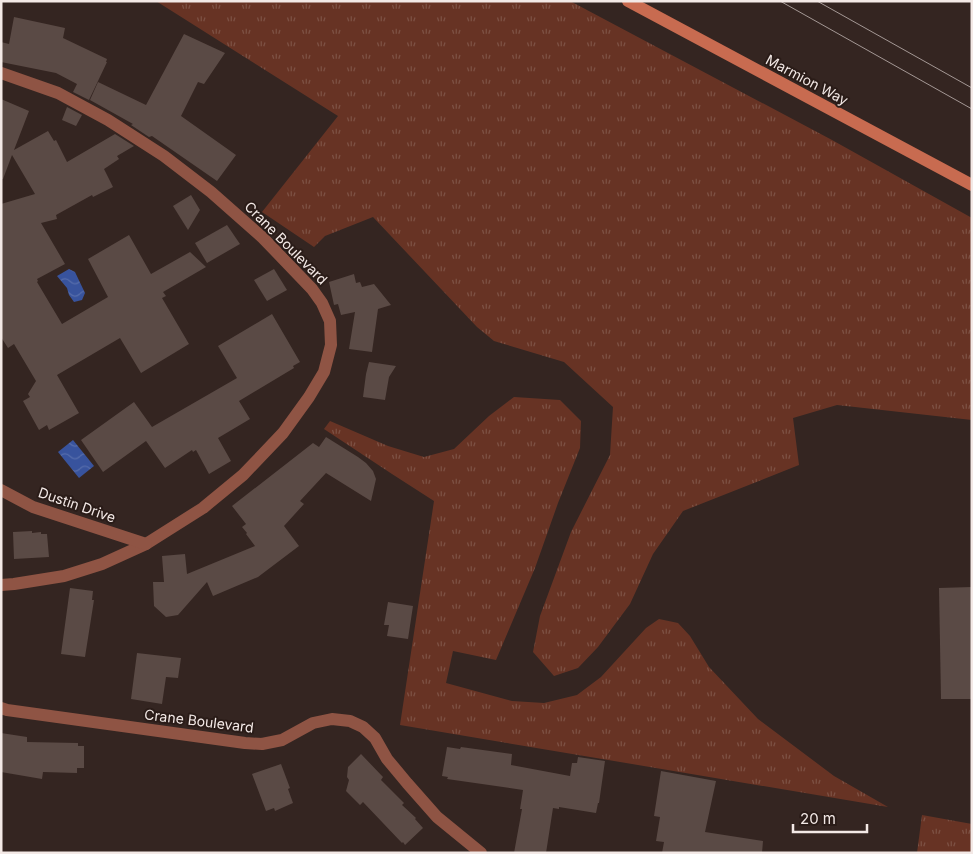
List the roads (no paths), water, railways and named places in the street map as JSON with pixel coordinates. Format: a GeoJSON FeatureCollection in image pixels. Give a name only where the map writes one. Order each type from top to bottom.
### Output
{"type":"FeatureCollection","features":[{"type":"Feature","properties":{"kind":"street","name":"Marmion Way"},"geometry":{"type":"LineString","coordinates":[[628,1],[972,185]]}},
{"type":"Feature","properties":{"kind":"street","name":"Crane Boulevard"},"geometry":{"type":"LineString","coordinates":[[1,73],[58,94],[108,120],[172,162],[211,192],[263,238],[312,289],[322,303],[330,321],[331,346],[324,372],[283,433],[243,476],[203,508],[146,544],[102,564],[64,576],[1,585]]}},
{"type":"Feature","properties":{"kind":"street","name":"Dustin Drive"},"geometry":{"type":"LineString","coordinates":[[1,490],[33,507],[146,544]]}},
{"type":"Feature","properties":{"kind":"street","name":"Crane Boulevard"},"geometry":{"type":"LineString","coordinates":[[1,708],[262,744],[282,740],[313,724],[332,719],[350,720],[363,727],[375,738],[402,777],[437,817],[481,853]]}},
{"type":"Feature","properties":{"kind":"water"},"geometry":{"type":"Polygon","coordinates":[[[69,269],[75,272],[85,293],[82,300],[74,302],[67,288],[57,276],[69,269]]]}},
{"type":"Feature","properties":{"kind":"water"},"geometry":{"type":"Polygon","coordinates":[[[73,440],[94,466],[79,478],[58,452],[73,440]]]}},
{"type":"Feature","properties":{"kind":"tram line"},"geometry":{"type":"LineString","coordinates":[[780,1],[972,109]]}},
{"type":"Feature","properties":{"kind":"tram line"},"geometry":{"type":"LineString","coordinates":[[817,1],[972,88]]}}]}
